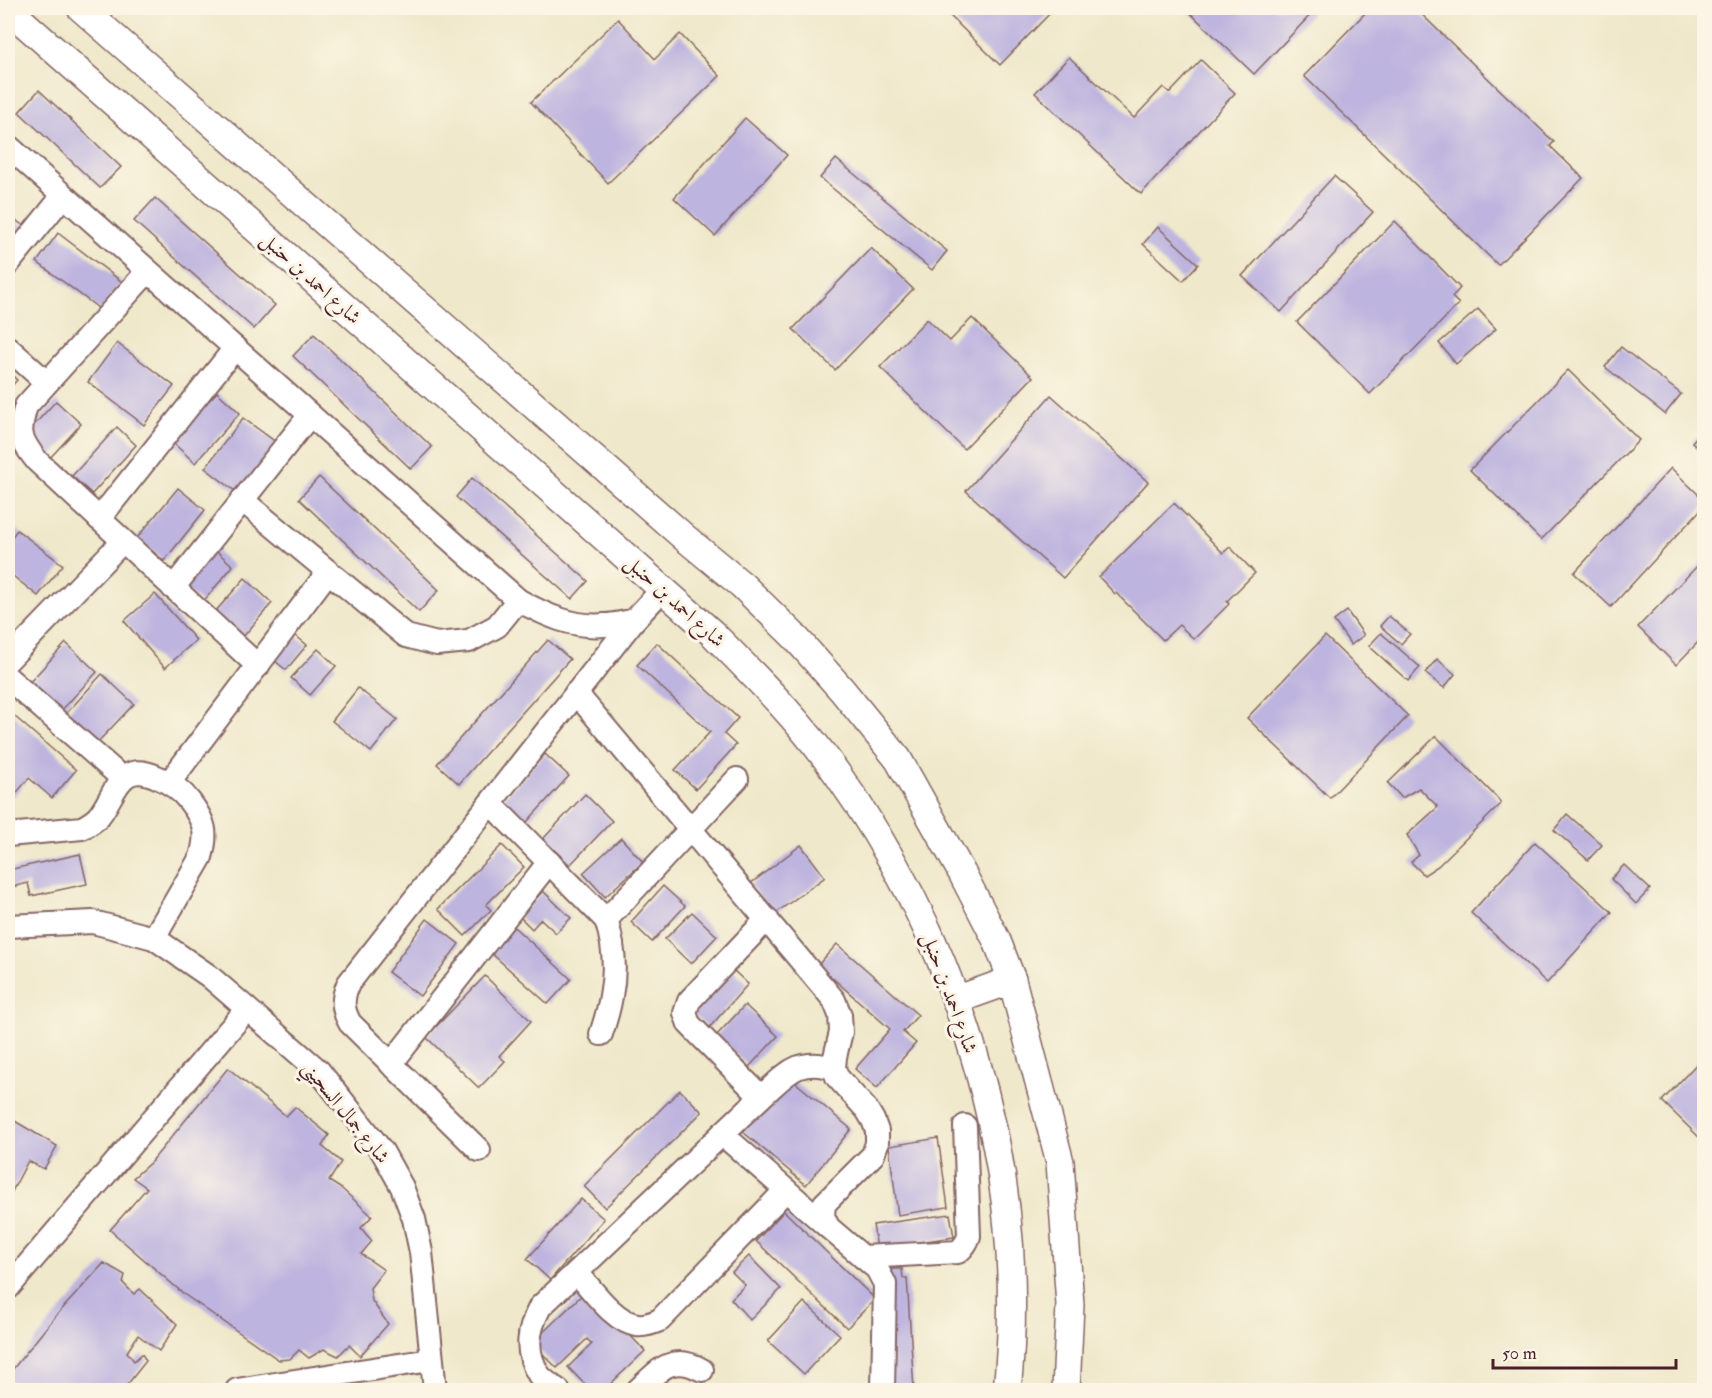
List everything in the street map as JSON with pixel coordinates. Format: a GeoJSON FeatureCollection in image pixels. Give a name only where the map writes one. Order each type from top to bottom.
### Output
{"type":"FeatureCollection","features":[{"type":"Feature","properties":{"kind":"street"},"geometry":{"type":"LineString","coordinates":[[81,8],[676,531],[742,585],[794,636],[843,690],[898,759],[962,873],[997,941],[1012,980],[1060,1162],[1070,1305],[1066,1390]]}},
{"type":"Feature","properties":{"kind":"street","name":"شارع احمد بن حنبل"},"geometry":{"type":"LineString","coordinates":[[8,9],[712,633],[757,677],[799,724],[837,774],[873,826],[904,881],[948,978],[969,1038],[990,1117],[1004,1198],[1011,1279],[1010,1361],[1007,1390]]}},
{"type":"Feature","properties":{"kind":"street"},"geometry":{"type":"LineString","coordinates":[[8,146],[518,600],[545,615],[573,624],[603,626],[633,621]]}},
{"type":"Feature","properties":{"kind":"street"},"geometry":{"type":"LineString","coordinates":[[8,264],[63,196]]}},
{"type":"Feature","properties":{"kind":"street"},"geometry":{"type":"LineString","coordinates":[[148,271],[26,406],[20,425],[24,445],[37,461],[258,666]]}},
{"type":"Feature","properties":{"kind":"street"},"geometry":{"type":"LineString","coordinates":[[8,348],[46,382]]}},
{"type":"Feature","properties":{"kind":"street"},"geometry":{"type":"LineString","coordinates":[[99,519],[235,348]]}},
{"type":"Feature","properties":{"kind":"street"},"geometry":{"type":"LineString","coordinates":[[173,588],[310,415]]}},
{"type":"Feature","properties":{"kind":"street"},"geometry":{"type":"LineString","coordinates":[[242,500],[406,636],[437,644],[469,641],[497,626],[518,600]]}},
{"type":"Feature","properties":{"kind":"street"},"geometry":{"type":"LineString","coordinates":[[8,660],[123,541]]}},
{"type":"Feature","properties":{"kind":"street"},"geometry":{"type":"LineString","coordinates":[[169,783],[328,572]]}},
{"type":"Feature","properties":{"kind":"street"},"geometry":{"type":"LineString","coordinates":[[479,1150],[350,1023],[345,1014],[344,994],[348,984],[576,693],[633,621],[663,589]]}},
{"type":"Feature","properties":{"kind":"street"},"geometry":{"type":"LineString","coordinates":[[8,678],[122,778]]}},
{"type":"Feature","properties":{"kind":"street"},"geometry":{"type":"LineString","coordinates":[[576,693],[834,1000],[840,1015],[841,1032],[834,1068],[837,1077],[867,1110],[873,1120],[877,1131],[877,1143],[873,1155],[824,1203],[823,1216],[828,1227]]}},
{"type":"Feature","properties":{"kind":"street"},"geometry":{"type":"LineString","coordinates":[[8,835],[82,828],[98,817],[122,778],[138,772],[146,772],[169,783],[187,797],[200,816],[205,829],[205,843],[201,857],[154,938]]}},
{"type":"Feature","properties":{"kind":"street"},"geometry":{"type":"LineString","coordinates":[[606,920],[737,779]]}},
{"type":"Feature","properties":{"kind":"street"},"geometry":{"type":"LineString","coordinates":[[490,803],[606,920],[611,935],[613,957],[611,996],[601,1034]]}},
{"type":"Feature","properties":{"kind":"street"},"geometry":{"type":"LineString","coordinates":[[391,1064],[549,862]]}},
{"type":"Feature","properties":{"kind":"street"},"geometry":{"type":"LineString","coordinates":[[761,1097],[689,1024],[685,1012],[689,1001],[767,919]]}},
{"type":"Feature","properties":{"kind":"street","name":"شارع جمال السحيني"},"geometry":{"type":"LineString","coordinates":[[8,926],[93,922],[154,938],[209,976],[319,1071],[382,1151],[402,1187],[414,1219],[422,1252],[435,1390]]}},
{"type":"Feature","properties":{"kind":"street"},"geometry":{"type":"LineString","coordinates":[[956,1000],[1012,980]]}},
{"type":"Feature","properties":{"kind":"street"},"geometry":{"type":"LineString","coordinates":[[8,1288],[247,1009]]}},
{"type":"Feature","properties":{"kind":"street"},"geometry":{"type":"LineString","coordinates":[[558,1390],[540,1377],[532,1360],[529,1341],[532,1323],[540,1306],[789,1071],[803,1065],[819,1063],[834,1068]]}},
{"type":"Feature","properties":{"kind":"street"},"geometry":{"type":"LineString","coordinates":[[863,1257],[958,1252],[968,1242],[965,1126]]}},
{"type":"Feature","properties":{"kind":"street"},"geometry":{"type":"LineString","coordinates":[[722,1134],[877,1269],[885,1284],[883,1390]]}},
{"type":"Feature","properties":{"kind":"street"},"geometry":{"type":"LineString","coordinates":[[577,1273],[617,1316],[627,1322],[638,1325],[660,1320],[786,1190]]}},
{"type":"Feature","properties":{"kind":"street"},"geometry":{"type":"LineString","coordinates":[[237,1390],[431,1359]]}},
{"type":"Feature","properties":{"kind":"street"},"geometry":{"type":"LineString","coordinates":[[638,1390],[660,1369],[670,1364],[681,1362],[692,1364],[702,1370]]}},
{"type":"Feature","properties":{"kind":"building"},"geometry":{"type":"Polygon","coordinates":[[[942,8],[1055,8],[1000,65],[942,8]]]}},
{"type":"Feature","properties":{"kind":"building"},"geometry":{"type":"Polygon","coordinates":[[[1185,8],[1317,8],[1254,74],[1185,8]]]}},
{"type":"Feature","properties":{"kind":"building"},"geometry":{"type":"Polygon","coordinates":[[[1370,8],[1415,8],[1554,142],[1550,146],[1583,178],[1498,265],[1304,76],[1370,8]]]}},
{"type":"Feature","properties":{"kind":"building"},"geometry":{"type":"Polygon","coordinates":[[[618,19],[655,59],[680,34],[720,76],[608,183],[531,102],[618,19]]]}},
{"type":"Feature","properties":{"kind":"building"},"geometry":{"type":"Polygon","coordinates":[[[1069,57],[1134,118],[1163,87],[1170,93],[1201,60],[1235,93],[1141,194],[1035,93],[1069,57]]]}},
{"type":"Feature","properties":{"kind":"building"},"geometry":{"type":"Polygon","coordinates":[[[39,90],[121,167],[100,188],[19,112],[39,90]]]}},
{"type":"Feature","properties":{"kind":"building"},"geometry":{"type":"Polygon","coordinates":[[[745,118],[787,155],[715,236],[674,198],[745,118]]]}},
{"type":"Feature","properties":{"kind":"building"},"geometry":{"type":"Polygon","coordinates":[[[836,159],[947,251],[932,270],[820,178],[836,159]]]}},
{"type":"Feature","properties":{"kind":"building"},"geometry":{"type":"Polygon","coordinates":[[[1334,176],[1373,212],[1281,312],[1242,276],[1334,176]]]}},
{"type":"Feature","properties":{"kind":"building"},"geometry":{"type":"Polygon","coordinates":[[[155,198],[275,305],[254,329],[134,221],[155,198]]]}},
{"type":"Feature","properties":{"kind":"building"},"geometry":{"type":"Polygon","coordinates":[[[8,214],[26,228],[8,253],[8,214]]]}},
{"type":"Feature","properties":{"kind":"building"},"geometry":{"type":"Polygon","coordinates":[[[1395,221],[1460,288],[1452,297],[1459,304],[1370,394],[1297,322],[1395,221]]]}},
{"type":"Feature","properties":{"kind":"building"},"geometry":{"type":"Polygon","coordinates":[[[1158,227],[1198,264],[1183,281],[1143,244],[1158,227]]]}},
{"type":"Feature","properties":{"kind":"building"},"geometry":{"type":"Polygon","coordinates":[[[58,233],[122,282],[101,310],[37,262],[58,233]]]}},
{"type":"Feature","properties":{"kind":"building"},"geometry":{"type":"Polygon","coordinates":[[[871,248],[913,289],[835,370],[793,329],[871,248]]]}},
{"type":"Feature","properties":{"kind":"building"},"geometry":{"type":"Polygon","coordinates":[[[1478,309],[1496,329],[1456,364],[1439,343],[1478,309]]]}},
{"type":"Feature","properties":{"kind":"building"},"geometry":{"type":"Polygon","coordinates":[[[972,318],[1033,377],[964,449],[880,367],[927,319],[950,341],[972,318]]]}},
{"type":"Feature","properties":{"kind":"building"},"geometry":{"type":"Polygon","coordinates":[[[314,334],[432,447],[411,469],[293,356],[314,334]]]}},
{"type":"Feature","properties":{"kind":"building"},"geometry":{"type":"Polygon","coordinates":[[[117,343],[174,386],[144,425],[88,382],[117,343]]]}},
{"type":"Feature","properties":{"kind":"building"},"geometry":{"type":"Polygon","coordinates":[[[1621,347],[1681,394],[1665,414],[1605,367],[1621,347]]]}},
{"type":"Feature","properties":{"kind":"building"},"geometry":{"type":"Polygon","coordinates":[[[1568,370],[1639,440],[1541,540],[1470,470],[1568,370]]]}},
{"type":"Feature","properties":{"kind":"building"},"geometry":{"type":"Polygon","coordinates":[[[8,371],[17,380],[8,390],[8,371]]]}},
{"type":"Feature","properties":{"kind":"building"},"geometry":{"type":"Polygon","coordinates":[[[217,392],[240,413],[195,463],[171,441],[217,392]]]}},
{"type":"Feature","properties":{"kind":"building"},"geometry":{"type":"Polygon","coordinates":[[[1051,395],[1148,482],[1063,578],[966,491],[1051,395]]]}},
{"type":"Feature","properties":{"kind":"building"},"geometry":{"type":"Polygon","coordinates":[[[56,401],[81,424],[49,459],[24,436],[56,401]]]}},
{"type":"Feature","properties":{"kind":"building"},"geometry":{"type":"Polygon","coordinates":[[[243,418],[277,443],[239,494],[205,468],[243,418]]]}},
{"type":"Feature","properties":{"kind":"building"},"geometry":{"type":"Polygon","coordinates":[[[117,427],[136,445],[92,494],[72,476],[117,427]]]}},
{"type":"Feature","properties":{"kind":"building"},"geometry":{"type":"Polygon","coordinates":[[[1704,429],[1704,454],[1692,442],[1704,429]]]}},
{"type":"Feature","properties":{"kind":"building"},"geometry":{"type":"Polygon","coordinates":[[[1671,468],[1704,500],[1704,506],[1611,607],[1574,573],[1671,468]]]}},
{"type":"Feature","properties":{"kind":"building"},"geometry":{"type":"Polygon","coordinates":[[[319,477],[439,590],[419,612],[299,499],[319,477]]]}},
{"type":"Feature","properties":{"kind":"building"},"geometry":{"type":"Polygon","coordinates":[[[472,478],[588,581],[572,599],[456,497],[472,478]]]}},
{"type":"Feature","properties":{"kind":"building"},"geometry":{"type":"Polygon","coordinates":[[[178,488],[205,510],[164,561],[137,538],[178,488]]]}},
{"type":"Feature","properties":{"kind":"building"},"geometry":{"type":"Polygon","coordinates":[[[1174,503],[1223,553],[1230,547],[1255,573],[1227,601],[1229,604],[1194,639],[1179,625],[1163,640],[1099,577],[1174,503]]]}},
{"type":"Feature","properties":{"kind":"building"},"geometry":{"type":"Polygon","coordinates":[[[17,530],[63,565],[38,596],[8,572],[8,542],[17,530]]]}},
{"type":"Feature","properties":{"kind":"building"},"geometry":{"type":"Polygon","coordinates":[[[212,547],[233,566],[202,603],[180,585],[212,547]]]}},
{"type":"Feature","properties":{"kind":"building"},"geometry":{"type":"Polygon","coordinates":[[[1704,559],[1704,636],[1676,665],[1638,627],[1704,559]]]}},
{"type":"Feature","properties":{"kind":"building"},"geometry":{"type":"Polygon","coordinates":[[[245,578],[272,603],[243,637],[214,613],[245,578]]]}},
{"type":"Feature","properties":{"kind":"building"},"geometry":{"type":"Polygon","coordinates":[[[155,594],[196,640],[165,668],[124,621],[155,594]]]}},
{"type":"Feature","properties":{"kind":"building"},"geometry":{"type":"Polygon","coordinates":[[[1347,611],[1364,635],[1351,645],[1334,621],[1347,611]]]}},
{"type":"Feature","properties":{"kind":"building"},"geometry":{"type":"Polygon","coordinates":[[[1389,616],[1410,634],[1401,644],[1380,626],[1389,616]]]}},
{"type":"Feature","properties":{"kind":"building"},"geometry":{"type":"Polygon","coordinates":[[[290,631],[307,645],[286,670],[269,656],[290,631]]]}},
{"type":"Feature","properties":{"kind":"building"},"geometry":{"type":"Polygon","coordinates":[[[1381,633],[1420,667],[1408,681],[1369,646],[1381,633]]]}},
{"type":"Feature","properties":{"kind":"building"},"geometry":{"type":"Polygon","coordinates":[[[1325,636],[1408,716],[1330,798],[1247,718],[1325,636]]]}},
{"type":"Feature","properties":{"kind":"building"},"geometry":{"type":"Polygon","coordinates":[[[548,640],[570,659],[459,784],[437,764],[548,640]]]}},
{"type":"Feature","properties":{"kind":"building"},"geometry":{"type":"Polygon","coordinates":[[[66,643],[97,672],[59,713],[28,684],[66,643]]]}},
{"type":"Feature","properties":{"kind":"building"},"geometry":{"type":"Polygon","coordinates":[[[657,643],[738,718],[724,734],[736,745],[696,789],[675,770],[710,732],[637,665],[657,643]]]}},
{"type":"Feature","properties":{"kind":"building"},"geometry":{"type":"Polygon","coordinates":[[[318,649],[336,666],[310,695],[291,678],[318,649]]]}},
{"type":"Feature","properties":{"kind":"building"},"geometry":{"type":"Polygon","coordinates":[[[1437,659],[1455,674],[1444,688],[1425,673],[1437,659]]]}},
{"type":"Feature","properties":{"kind":"building"},"geometry":{"type":"Polygon","coordinates":[[[102,674],[134,704],[96,744],[65,715],[102,674]]]}},
{"type":"Feature","properties":{"kind":"building"},"geometry":{"type":"Polygon","coordinates":[[[358,688],[397,719],[371,752],[332,721],[358,688]]]}},
{"type":"Feature","properties":{"kind":"building"},"geometry":{"type":"Polygon","coordinates":[[[13,715],[76,770],[52,798],[29,778],[8,803],[8,721],[13,715]]]}},
{"type":"Feature","properties":{"kind":"building"},"geometry":{"type":"Polygon","coordinates":[[[1436,736],[1501,804],[1438,866],[1424,875],[1411,862],[1419,855],[1407,835],[1438,807],[1419,788],[1402,798],[1388,783],[1436,736]]]}},
{"type":"Feature","properties":{"kind":"building"},"geometry":{"type":"Polygon","coordinates":[[[545,754],[569,776],[525,824],[501,801],[545,754]]]}},
{"type":"Feature","properties":{"kind":"building"},"geometry":{"type":"Polygon","coordinates":[[[585,794],[612,821],[570,865],[543,839],[585,794]]]}},
{"type":"Feature","properties":{"kind":"building"},"geometry":{"type":"Polygon","coordinates":[[[1567,814],[1602,845],[1588,860],[1554,830],[1567,814]]]}},
{"type":"Feature","properties":{"kind":"building"},"geometry":{"type":"Polygon","coordinates":[[[621,838],[643,862],[605,897],[583,873],[621,838]]]}},
{"type":"Feature","properties":{"kind":"building"},"geometry":{"type":"Polygon","coordinates":[[[1535,842],[1612,912],[1547,983],[1471,913],[1535,842]]]}},
{"type":"Feature","properties":{"kind":"building"},"geometry":{"type":"Polygon","coordinates":[[[502,845],[524,867],[486,905],[491,910],[465,936],[438,909],[502,845]]]}},
{"type":"Feature","properties":{"kind":"building"},"geometry":{"type":"Polygon","coordinates":[[[801,845],[825,877],[773,915],[750,884],[801,845]]]}},
{"type":"Feature","properties":{"kind":"building"},"geometry":{"type":"Polygon","coordinates":[[[80,854],[87,884],[31,896],[28,883],[8,888],[8,870],[80,854]]]}},
{"type":"Feature","properties":{"kind":"building"},"geometry":{"type":"Polygon","coordinates":[[[1624,865],[1650,889],[1636,904],[1611,879],[1624,865]]]}},
{"type":"Feature","properties":{"kind":"building"},"geometry":{"type":"Polygon","coordinates":[[[663,886],[685,906],[652,942],[631,922],[663,886]]]}},
{"type":"Feature","properties":{"kind":"building"},"geometry":{"type":"Polygon","coordinates":[[[543,891],[571,918],[556,933],[541,919],[532,929],[519,916],[543,891]]]}},
{"type":"Feature","properties":{"kind":"building"},"geometry":{"type":"Polygon","coordinates":[[[692,912],[717,936],[691,964],[665,939],[692,912]]]}},
{"type":"Feature","properties":{"kind":"building"},"geometry":{"type":"Polygon","coordinates":[[[427,919],[459,944],[420,996],[388,972],[427,919]]]}},
{"type":"Feature","properties":{"kind":"building"},"geometry":{"type":"Polygon","coordinates":[[[514,927],[571,979],[548,1004],[491,953],[514,927]]]}},
{"type":"Feature","properties":{"kind":"building"},"geometry":{"type":"Polygon","coordinates":[[[837,944],[918,1015],[903,1032],[916,1043],[877,1088],[855,1069],[890,1029],[818,965],[837,944]]]}},
{"type":"Feature","properties":{"kind":"building"},"geometry":{"type":"Polygon","coordinates":[[[733,970],[748,984],[709,1028],[693,1014],[733,970]]]}},
{"type":"Feature","properties":{"kind":"building"},"geometry":{"type":"Polygon","coordinates":[[[485,976],[531,1021],[499,1056],[505,1061],[479,1088],[426,1037],[485,976]]]}},
{"type":"Feature","properties":{"kind":"building"},"geometry":{"type":"Polygon","coordinates":[[[745,1005],[778,1036],[749,1067],[716,1036],[745,1005]]]}},
{"type":"Feature","properties":{"kind":"building"},"geometry":{"type":"Polygon","coordinates":[[[1704,1056],[1704,1142],[1662,1101],[1704,1056]]]}},
{"type":"Feature","properties":{"kind":"building"},"geometry":{"type":"Polygon","coordinates":[[[228,1068],[286,1116],[295,1107],[329,1135],[322,1146],[341,1162],[329,1181],[342,1189],[372,1216],[361,1228],[372,1241],[361,1254],[384,1270],[370,1288],[372,1301],[388,1324],[360,1356],[349,1345],[338,1356],[324,1349],[309,1358],[299,1350],[290,1359],[279,1360],[185,1295],[110,1230],[147,1188],[133,1178],[152,1161],[228,1068]]]}},
{"type":"Feature","properties":{"kind":"building"},"geometry":{"type":"Polygon","coordinates":[[[789,1077],[851,1129],[806,1185],[743,1132],[789,1077]]]}},
{"type":"Feature","properties":{"kind":"building"},"geometry":{"type":"Polygon","coordinates":[[[680,1090],[702,1112],[605,1208],[584,1186],[680,1090]]]}},
{"type":"Feature","properties":{"kind":"building"},"geometry":{"type":"Polygon","coordinates":[[[8,1117],[57,1146],[44,1169],[28,1161],[8,1199],[8,1117]]]}},
{"type":"Feature","properties":{"kind":"building"},"geometry":{"type":"Polygon","coordinates":[[[938,1138],[948,1207],[898,1215],[889,1146],[938,1138]]]}},
{"type":"Feature","properties":{"kind":"building"},"geometry":{"type":"Polygon","coordinates":[[[581,1199],[604,1219],[550,1280],[527,1259],[581,1199]]]}},
{"type":"Feature","properties":{"kind":"building"},"geometry":{"type":"Polygon","coordinates":[[[784,1211],[875,1299],[847,1328],[756,1241],[784,1211]]]}},
{"type":"Feature","properties":{"kind":"building"},"geometry":{"type":"Polygon","coordinates":[[[950,1214],[954,1237],[877,1248],[873,1225],[950,1214]]]}},
{"type":"Feature","properties":{"kind":"building"},"geometry":{"type":"Polygon","coordinates":[[[749,1256],[781,1289],[750,1320],[731,1299],[745,1285],[732,1272],[749,1256]]]}},
{"type":"Feature","properties":{"kind":"building"},"geometry":{"type":"Polygon","coordinates":[[[104,1263],[125,1275],[123,1283],[134,1294],[140,1289],[177,1324],[159,1351],[138,1335],[127,1352],[134,1361],[142,1354],[146,1361],[123,1390],[45,1390],[8,1381],[8,1375],[54,1318],[104,1263]]]}},
{"type":"Feature","properties":{"kind":"building"},"geometry":{"type":"Polygon","coordinates":[[[884,1269],[902,1269],[903,1278],[907,1278],[914,1390],[892,1390],[884,1269]]]}},
{"type":"Feature","properties":{"kind":"building"},"geometry":{"type":"Polygon","coordinates":[[[587,1290],[645,1351],[604,1390],[590,1390],[568,1367],[592,1344],[587,1339],[557,1368],[532,1343],[587,1290]]]}},
{"type":"Feature","properties":{"kind":"building"},"geometry":{"type":"Polygon","coordinates":[[[804,1302],[840,1335],[804,1374],[768,1341],[804,1302]]]}}]}
